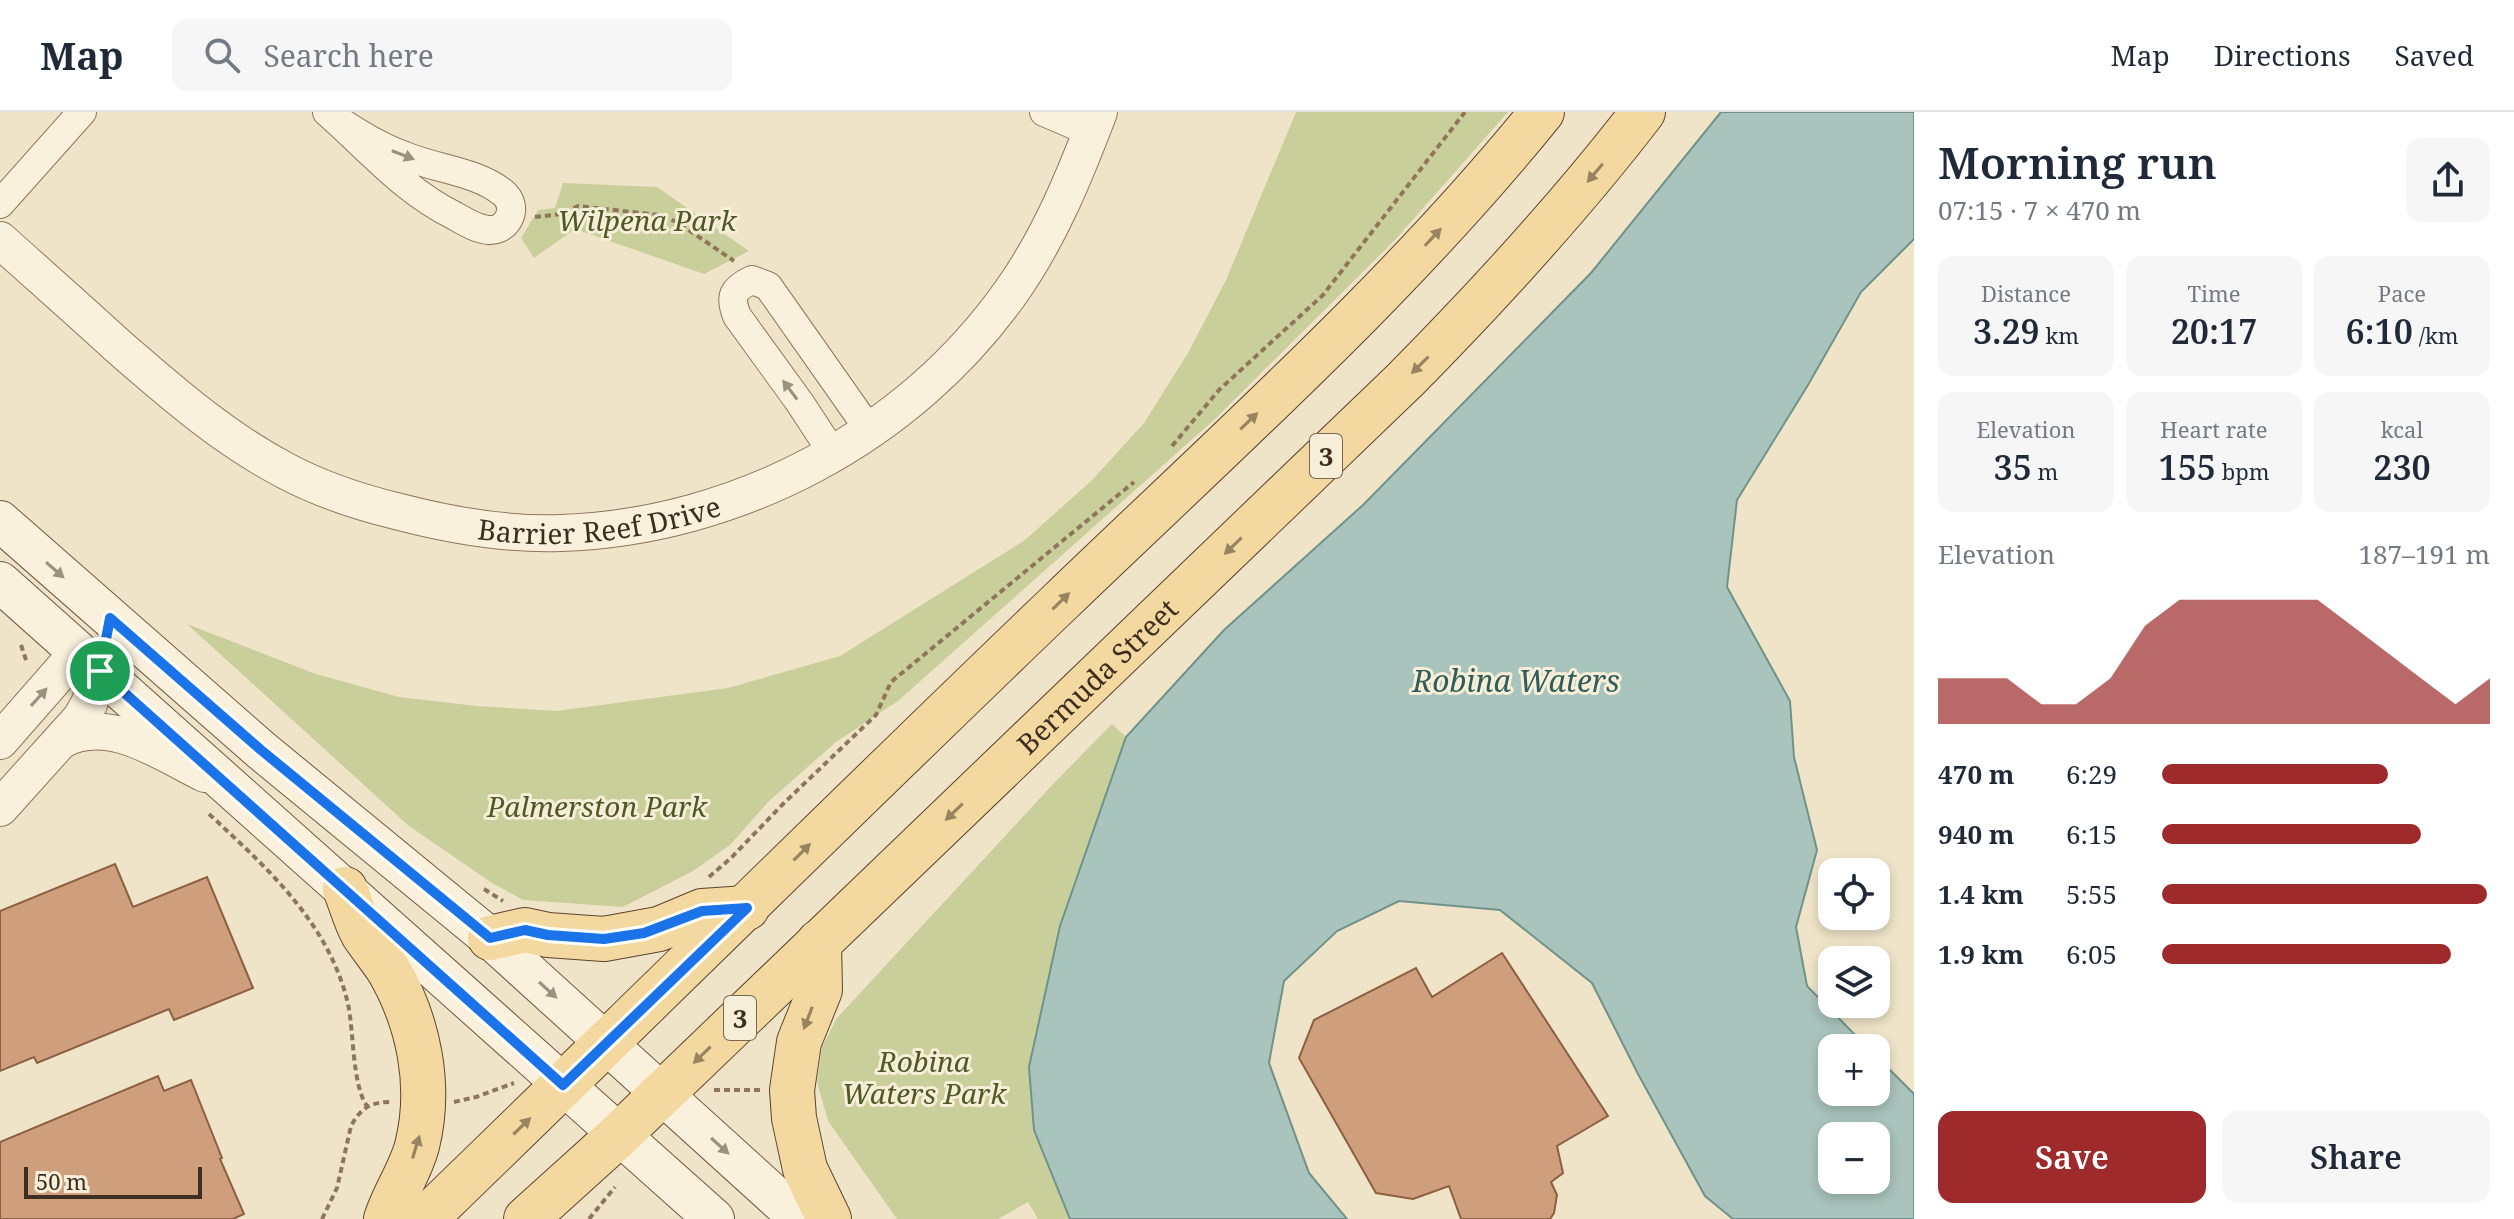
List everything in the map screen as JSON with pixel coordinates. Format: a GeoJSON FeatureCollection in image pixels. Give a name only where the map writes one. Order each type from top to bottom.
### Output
{"type":"FeatureCollection","features":[{"type":"Feature","properties":{"kind":"main road"},"geometry":{"type":"LineString","coordinates":[[425,1219],[543,1083],[606,1043],[747,908],[880,774],[1376,298],[1459,209],[1542,112]]}},
{"type":"Feature","properties":{"kind":"main road","name":"Bermuda Street"},"geometry":{"type":"LineString","coordinates":[[526,1219],[619,1135],[1105,670],[1464,321],[1605,162],[1643,112]]}},
{"type":"Feature","properties":{"kind":"main road"},"geometry":{"type":"LineString","coordinates":[[0,521],[272,759],[498,920],[606,1043],[800,1219]]}},
{"type":"Feature","properties":{"kind":"main road"},"geometry":{"type":"LineString","coordinates":[[0,582],[89,661],[218,799],[345,889],[543,1083],[619,1135],[714,1219]]}},
{"type":"Feature","properties":{"kind":"main road"},"geometry":{"type":"LineString","coordinates":[[89,661],[110,618]]}},
{"type":"Feature","properties":{"kind":"main road"},"geometry":{"type":"LineString","coordinates":[[345,889],[362,932],[388,969],[403,1000],[413,1025],[422,1064],[422,1117],[416,1150],[386,1219]]}},
{"type":"Feature","properties":{"kind":"main road"},"geometry":{"type":"LineString","coordinates":[[498,920],[525,930],[563,937],[604,939],[644,933],[702,911],[747,908]]}},
{"type":"Feature","properties":{"kind":"main road"},"geometry":{"type":"LineString","coordinates":[[819,942],[820,990],[799,1042],[792,1090],[794,1118],[805,1169],[829,1219]]}},
{"type":"Feature","properties":{"kind":"street"},"geometry":{"type":"LineString","coordinates":[[0,204],[82,112]]}},
{"type":"Feature","properties":{"kind":"street"},"geometry":{"type":"LineString","coordinates":[[1044,112],[1095,122]]}},
{"type":"Feature","properties":{"kind":"street"},"geometry":{"type":"LineString","coordinates":[[331,115],[377,145],[469,176],[501,191],[512,207],[508,220],[499,228],[481,229],[435,206],[397,179],[331,115]]}},
{"type":"Feature","properties":{"kind":"street","name":"Barrier Reef Drive"},"geometry":{"type":"LineString","coordinates":[[0,240],[202,418],[247,450],[289,472],[326,489],[400,513],[460,526],[558,534],[603,531],[676,517],[762,489],[834,455],[907,403],[944,371],[1010,294],[1055,219],[1095,122]]}},
{"type":"Feature","properties":{"kind":"street"},"geometry":{"type":"LineString","coordinates":[[834,455],[737,316],[732,303],[740,285],[752,280],[772,290],[870,431]]}},
{"type":"Feature","properties":{"kind":"street"},"geometry":{"type":"LineString","coordinates":[[0,741],[89,661]]}},
{"type":"Feature","properties":{"kind":"street"},"geometry":{"type":"LineString","coordinates":[[0,808],[81,718],[89,704],[89,661]]}},
{"type":"Feature","properties":{"kind":"street"},"geometry":{"type":"LineString","coordinates":[[0,770],[12,771],[84,731],[104,731],[142,743],[218,799]]}},
{"type":"Feature","properties":{"kind":"path"},"geometry":{"type":"LineString","coordinates":[[1170,448],[1219,390],[1323,295],[1465,112]]}},
{"type":"Feature","properties":{"kind":"path"},"geometry":{"type":"LineString","coordinates":[[508,220],[562,214],[578,206],[659,215],[677,222],[746,269],[752,280]]}},
{"type":"Feature","properties":{"kind":"path"},"geometry":{"type":"LineString","coordinates":[[702,883],[876,715],[891,682],[1136,480]]}},
{"type":"Feature","properties":{"kind":"path"},"geometry":{"type":"LineString","coordinates":[[13,634],[27,657],[27,666]]}},
{"type":"Feature","properties":{"kind":"path"},"geometry":{"type":"LineString","coordinates":[[218,799],[305,912],[336,964],[354,1038],[358,1087],[367,1106]]}},
{"type":"Feature","properties":{"kind":"path"},"geometry":{"type":"LineString","coordinates":[[483,888],[498,920]]}},
{"type":"Feature","properties":{"kind":"path"},"geometry":{"type":"LineString","coordinates":[[444,1103],[543,1083]]}},
{"type":"Feature","properties":{"kind":"path"},"geometry":{"type":"LineString","coordinates":[[712,1090],[768,1090]]}},
{"type":"Feature","properties":{"kind":"path"},"geometry":{"type":"LineString","coordinates":[[322,1219],[337,1188],[351,1126],[367,1106],[394,1103]]}},
{"type":"Feature","properties":{"kind":"path"},"geometry":{"type":"LineString","coordinates":[[589,1219],[623,1178]]}},
{"type":"Feature","properties":{"kind":"green space","name":"Palmerston Park"},"geometry":{"type":"Polygon","coordinates":[[[1296,112],[1508,112],[1395,240],[1215,419],[898,701],[836,742],[769,801],[730,845],[693,871],[623,907],[523,900],[492,883],[409,826],[187,624],[316,674],[399,697],[556,711],[728,688],[840,656],[1025,540],[1092,480],[1144,423],[1188,353],[1226,280],[1296,112]]]}},
{"type":"Feature","properties":{"kind":"green space","name":"Wilpena Park"},"geometry":{"type":"Polygon","coordinates":[[[563,183],[657,187],[749,251],[704,274],[575,229],[534,258],[521,238],[538,210],[555,208],[563,183]]]}},
{"type":"Feature","properties":{"kind":"green space","name":"Robina Waters Park"},"geometry":{"type":"Polygon","coordinates":[[[1112,724],[1126,737],[1060,926],[1034,1130],[1070,1219],[1038,1219],[1028,1202],[998,1219],[897,1219],[828,1121],[817,1082],[822,1047],[837,1018],[1112,724]]]}},
{"type":"Feature","properties":{"kind":"water","name":"Robina Waters"},"geometry":{"type":"Polygon","coordinates":[[[1721,112],[1914,112],[1914,239],[1861,292],[1737,500],[1727,587],[1790,701],[1794,757],[1817,850],[1796,927],[1807,986],[1818,997],[1818,1018],[1838,1018],[1854,1034],[1818,1034],[1818,1106],[1890,1106],[1890,1070],[1914,1094],[1914,1219],[1733,1219],[1705,1196],[1592,983],[1500,910],[1399,901],[1337,931],[1284,981],[1269,1063],[1309,1173],[1347,1219],[1070,1219],[1034,1130],[1029,1067],[1060,926],[1126,737],[1224,630],[1363,505],[1591,273],[1721,112]]]}},
{"type":"Feature","properties":{"kind":"building"},"geometry":{"type":"Polygon","coordinates":[[[115,864],[133,907],[207,877],[253,988],[174,1020],[169,1009],[37,1063],[34,1057],[0,1071],[0,911],[115,864]]]}},
{"type":"Feature","properties":{"kind":"building"},"geometry":{"type":"Polygon","coordinates":[[[1502,953],[1608,1116],[1557,1146],[1563,1173],[1551,1182],[1557,1195],[1550,1219],[1461,1219],[1449,1186],[1413,1199],[1376,1193],[1299,1058],[1314,1020],[1416,968],[1432,997],[1502,953]]]}},
{"type":"Feature","properties":{"kind":"building"},"geometry":{"type":"Polygon","coordinates":[[[158,1076],[164,1091],[191,1080],[244,1214],[233,1219],[0,1219],[0,1142],[158,1076]]]}},
{"type":"Feature","properties":{"kind":"route"},"geometry":{"type":"LineString","coordinates":[[110,618],[261,750],[490,938],[525,930],[578,939],[604,939],[644,933],[702,911],[747,908],[563,1085],[100,671],[110,618]]}}]}
